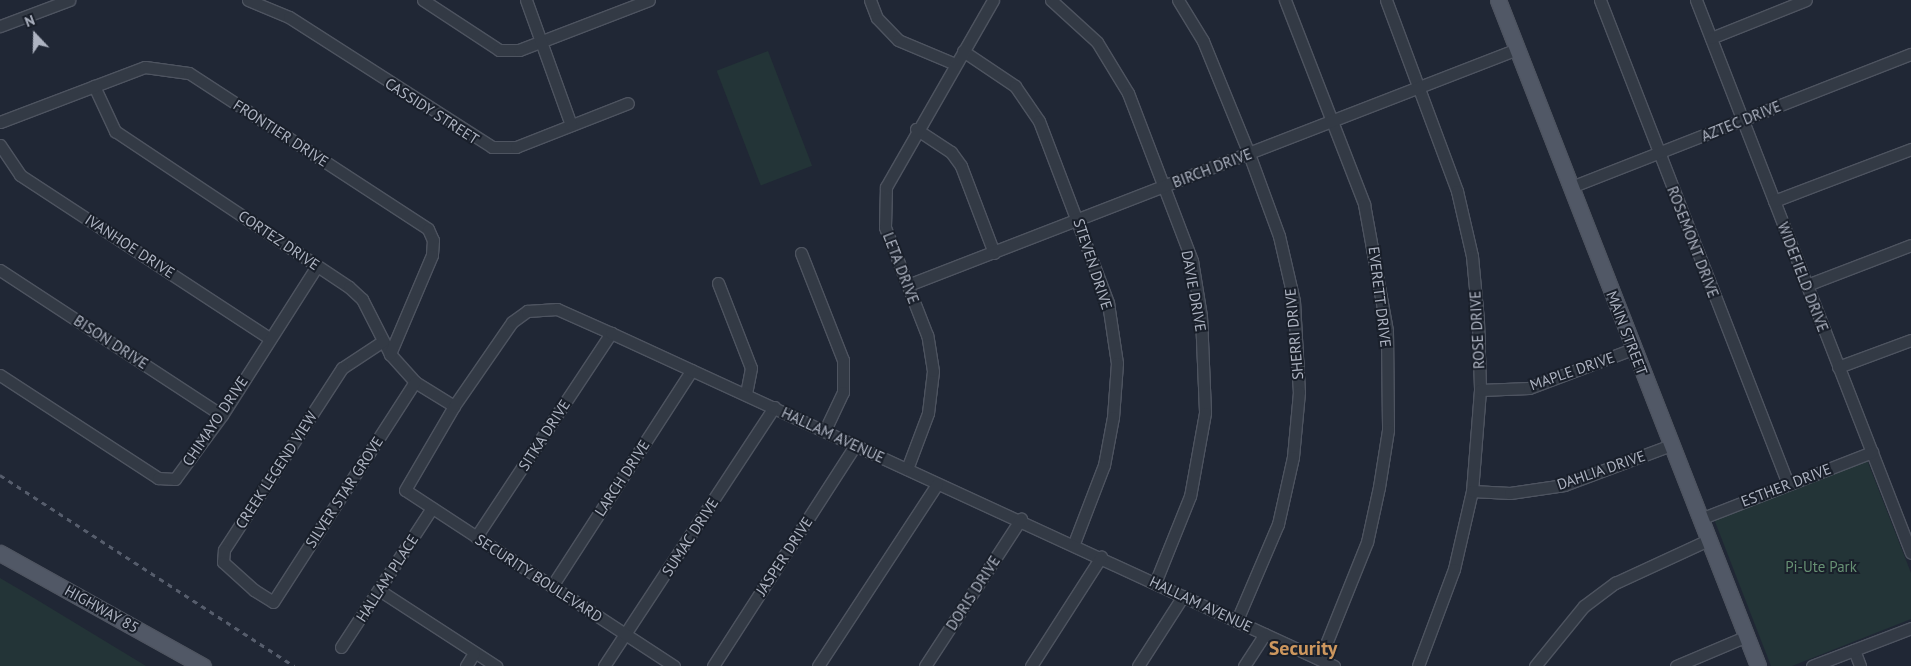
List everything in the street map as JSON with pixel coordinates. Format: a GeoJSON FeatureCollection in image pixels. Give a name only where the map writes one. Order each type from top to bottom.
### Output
{"type":"FeatureCollection","features":[{"type":"Feature","properties":{"kind":"main road","name":"MAIN STREET"},"geometry":{"type":"LineString","coordinates":[[1498,0],[1670,445],[1758,666]]}},
{"type":"Feature","properties":{"kind":"main road","name":"HIGHWAY 85"},"geometry":{"type":"LineString","coordinates":[[0,553],[203,666]]}},
{"type":"Feature","properties":{"kind":"street"},"geometry":{"type":"LineString","coordinates":[[0,26],[69,0]]}},
{"type":"Feature","properties":{"kind":"street","name":"CASSIDY STREET"},"geometry":{"type":"LineString","coordinates":[[248,0],[289,17],[478,142],[516,147],[628,103]]}},
{"type":"Feature","properties":{"kind":"street"},"geometry":{"type":"LineString","coordinates":[[423,0],[499,50],[519,50],[542,42],[627,4],[649,0]]}},
{"type":"Feature","properties":{"kind":"street"},"geometry":{"type":"LineString","coordinates":[[526,0],[571,125]]}},
{"type":"Feature","properties":{"kind":"street"},"geometry":{"type":"LineString","coordinates":[[870,0],[877,18],[898,40],[955,64]]}},
{"type":"Feature","properties":{"kind":"street","name":"LETA DRIVE"},"geometry":{"type":"LineString","coordinates":[[907,469],[928,413],[933,371],[926,335],[885,227],[883,206],[892,171],[993,0]]}},
{"type":"Feature","properties":{"kind":"street","name":"DAVIE DRIVE"},"geometry":{"type":"LineString","coordinates":[[1052,0],[1097,42],[1114,67],[1164,186],[1192,261],[1201,316],[1206,413],[1190,496],[1155,583]]}},
{"type":"Feature","properties":{"kind":"street","name":"SHERRI DRIVE"},"geometry":{"type":"LineString","coordinates":[[1178,0],[1203,40],[1249,154],[1279,236],[1294,301],[1299,392],[1293,457],[1278,524],[1237,620]]}},
{"type":"Feature","properties":{"kind":"street","name":"EVERETT DRIVE"},"geometry":{"type":"LineString","coordinates":[[1285,0],[1334,120],[1364,204],[1380,276],[1387,332],[1388,430],[1367,542],[1320,659]]}},
{"type":"Feature","properties":{"kind":"street","name":"ROSE DRIVE"},"geometry":{"type":"LineString","coordinates":[[1386,0],[1420,86],[1457,191],[1472,256],[1480,390],[1472,491],[1454,569],[1418,666]]}},
{"type":"Feature","properties":{"kind":"street","name":"ROSEMONT DRIVE"},"geometry":{"type":"LineString","coordinates":[[1600,0],[1788,484]]}},
{"type":"Feature","properties":{"kind":"street","name":"WIDEFIELD DRIVE"},"geometry":{"type":"LineString","coordinates":[[1696,0],[1911,553]]}},
{"type":"Feature","properties":{"kind":"street"},"geometry":{"type":"LineString","coordinates":[[1711,38],[1806,0]]}},
{"type":"Feature","properties":{"kind":"street","name":"BIRCH DRIVE"},"geometry":{"type":"LineString","coordinates":[[908,285],[1517,50]]}},
{"type":"Feature","properties":{"kind":"street","name":"STEVEN DRIVE"},"geometry":{"type":"LineString","coordinates":[[963,51],[1002,75],[1028,102],[1079,219],[1108,303],[1117,363],[1104,465],[1074,543]]}},
{"type":"Feature","properties":{"kind":"street","name":"AZTEC DRIVE"},"geometry":{"type":"LineString","coordinates":[[1571,186],[1659,154],[1911,54]]}},
{"type":"Feature","properties":{"kind":"street","name":"FRONTIER DRIVE"},"geometry":{"type":"LineString","coordinates":[[0,122],[145,67],[189,74],[428,229],[433,240],[432,255],[390,354]]}},
{"type":"Feature","properties":{"kind":"street","name":"CORTEZ DRIVE"},"geometry":{"type":"LineString","coordinates":[[94,86],[115,131],[317,266],[362,300],[390,354],[415,382],[454,406]]}},
{"type":"Feature","properties":{"kind":"street"},"geometry":{"type":"LineString","coordinates":[[916,129],[951,152],[961,166],[994,253]]}},
{"type":"Feature","properties":{"kind":"street","name":"IVANHOE DRIVE"},"geometry":{"type":"LineString","coordinates":[[0,145],[20,175],[270,338]]}},
{"type":"Feature","properties":{"kind":"street"},"geometry":{"type":"LineString","coordinates":[[1774,201],[1911,149]]}},
{"type":"Feature","properties":{"kind":"street"},"geometry":{"type":"LineString","coordinates":[[1806,285],[1911,245]]}},
{"type":"Feature","properties":{"kind":"street"},"geometry":{"type":"LineString","coordinates":[[801,253],[843,360],[843,392],[825,430]]}},
{"type":"Feature","properties":{"kind":"street","name":"CHIMAYO DRIVE"},"geometry":{"type":"LineString","coordinates":[[0,375],[158,478],[175,479],[222,415],[317,266]]}},
{"type":"Feature","properties":{"kind":"street","name":"BISON DRIVE"},"geometry":{"type":"LineString","coordinates":[[0,270],[222,415]]}},
{"type":"Feature","properties":{"kind":"street"},"geometry":{"type":"LineString","coordinates":[[718,283],[751,368],[746,393]]}},
{"type":"Feature","properties":{"kind":"street","name":"HALLAM AVENUE"},"geometry":{"type":"LineString","coordinates":[[405,490],[454,406],[512,322],[527,311],[557,309],[746,393],[937,484],[1074,543],[1155,583],[1334,666]]}},
{"type":"Feature","properties":{"kind":"street","name":"SITKA DRIVE"},"geometry":{"type":"LineString","coordinates":[[476,537],[611,333]]}},
{"type":"Feature","properties":{"kind":"street"},"geometry":{"type":"LineString","coordinates":[[1838,368],[1911,340]]}},
{"type":"Feature","properties":{"kind":"street","name":"CREEK LEGEND VIEW"},"geometry":{"type":"LineString","coordinates":[[273,602],[223,562],[224,550],[342,368],[383,342]]}},
{"type":"Feature","properties":{"kind":"street","name":"MAPLE DRIVE"},"geometry":{"type":"LineString","coordinates":[[1480,390],[1529,388],[1633,350]]}},
{"type":"Feature","properties":{"kind":"street","name":"LARCH DRIVE"},"geometry":{"type":"LineString","coordinates":[[552,586],[692,370]]}},
{"type":"Feature","properties":{"kind":"street","name":"SILVER STAR GROVE"},"geometry":{"type":"LineString","coordinates":[[273,602],[415,382]]}},
{"type":"Feature","properties":{"kind":"street","name":"SUMAC DRIVE"},"geometry":{"type":"LineString","coordinates":[[604,666],[774,407]]}},
{"type":"Feature","properties":{"kind":"street","name":"DAHLIA DRIVE"},"geometry":{"type":"LineString","coordinates":[[1472,491],[1510,493],[1564,485],[1670,445]]}},
{"type":"Feature","properties":{"kind":"street","name":"JASPER DRIVE"},"geometry":{"type":"LineString","coordinates":[[713,666],[855,446]]}},
{"type":"Feature","properties":{"kind":"street","name":"ESTHER DRIVE"},"geometry":{"type":"LineString","coordinates":[[1700,519],[1872,452]]}},
{"type":"Feature","properties":{"kind":"street"},"geometry":{"type":"LineString","coordinates":[[818,666],[937,484]]}},
{"type":"Feature","properties":{"kind":"street","name":"SECURITY BOULEVARD"},"geometry":{"type":"LineString","coordinates":[[405,490],[674,666]]}},
{"type":"Feature","properties":{"kind":"street","name":"HALLAM PLACE"},"geometry":{"type":"LineString","coordinates":[[342,647],[432,508]]}},
{"type":"Feature","properties":{"kind":"street","name":"DORIS DRIVE"},"geometry":{"type":"LineString","coordinates":[[925,666],[1021,519]]}},
{"type":"Feature","properties":{"kind":"street"},"geometry":{"type":"LineString","coordinates":[[1535,666],[1584,606],[1615,583],[1708,540]]}},
{"type":"Feature","properties":{"kind":"street"},"geometry":{"type":"LineString","coordinates":[[1031,666],[1101,557]]}},
{"type":"Feature","properties":{"kind":"street"},"geometry":{"type":"LineString","coordinates":[[380,590],[496,666]]}},
{"type":"Feature","properties":{"kind":"street"},"geometry":{"type":"LineString","coordinates":[[1138,666],[1184,596]]}},
{"type":"Feature","properties":{"kind":"street"},"geometry":{"type":"LineString","coordinates":[[1812,666],[1911,628]]}},
{"type":"Feature","properties":{"kind":"street"},"geometry":{"type":"LineString","coordinates":[[1244,666],[1264,634]]}},
{"type":"Feature","properties":{"kind":"street"},"geometry":{"type":"LineString","coordinates":[[1676,666],[1747,636]]}},
{"type":"Feature","properties":{"kind":"street"},"geometry":{"type":"LineString","coordinates":[[1854,650],[1860,666]]}},
{"type":"Feature","properties":{"kind":"street"},"geometry":{"type":"LineString","coordinates":[[466,666],[474,653]]}},
{"type":"Feature","properties":{"kind":"green space"},"geometry":{"type":"Polygon","coordinates":[[[768,51],[812,166],[761,186],[717,71],[768,51]]]}},
{"type":"Feature","properties":{"kind":"green space","name":"Pi-Ute Park"},"geometry":{"type":"Polygon","coordinates":[[[1867,460],[1911,573],[1911,619],[1792,666],[1771,666],[1714,519],[1867,460]]]}},
{"type":"Feature","properties":{"kind":"green space"},"geometry":{"type":"Polygon","coordinates":[[[0,578],[29,595],[146,666],[0,666],[0,578]]]}},
{"type":"Feature","properties":{"kind":"railway"},"geometry":{"type":"LineString","coordinates":[[0,475],[294,666]]}},
{"type":"Feature","properties":{"kind":"district","name":"Security"},"geometry":{"type":"Point","coordinates":[1303,648]}}]}
